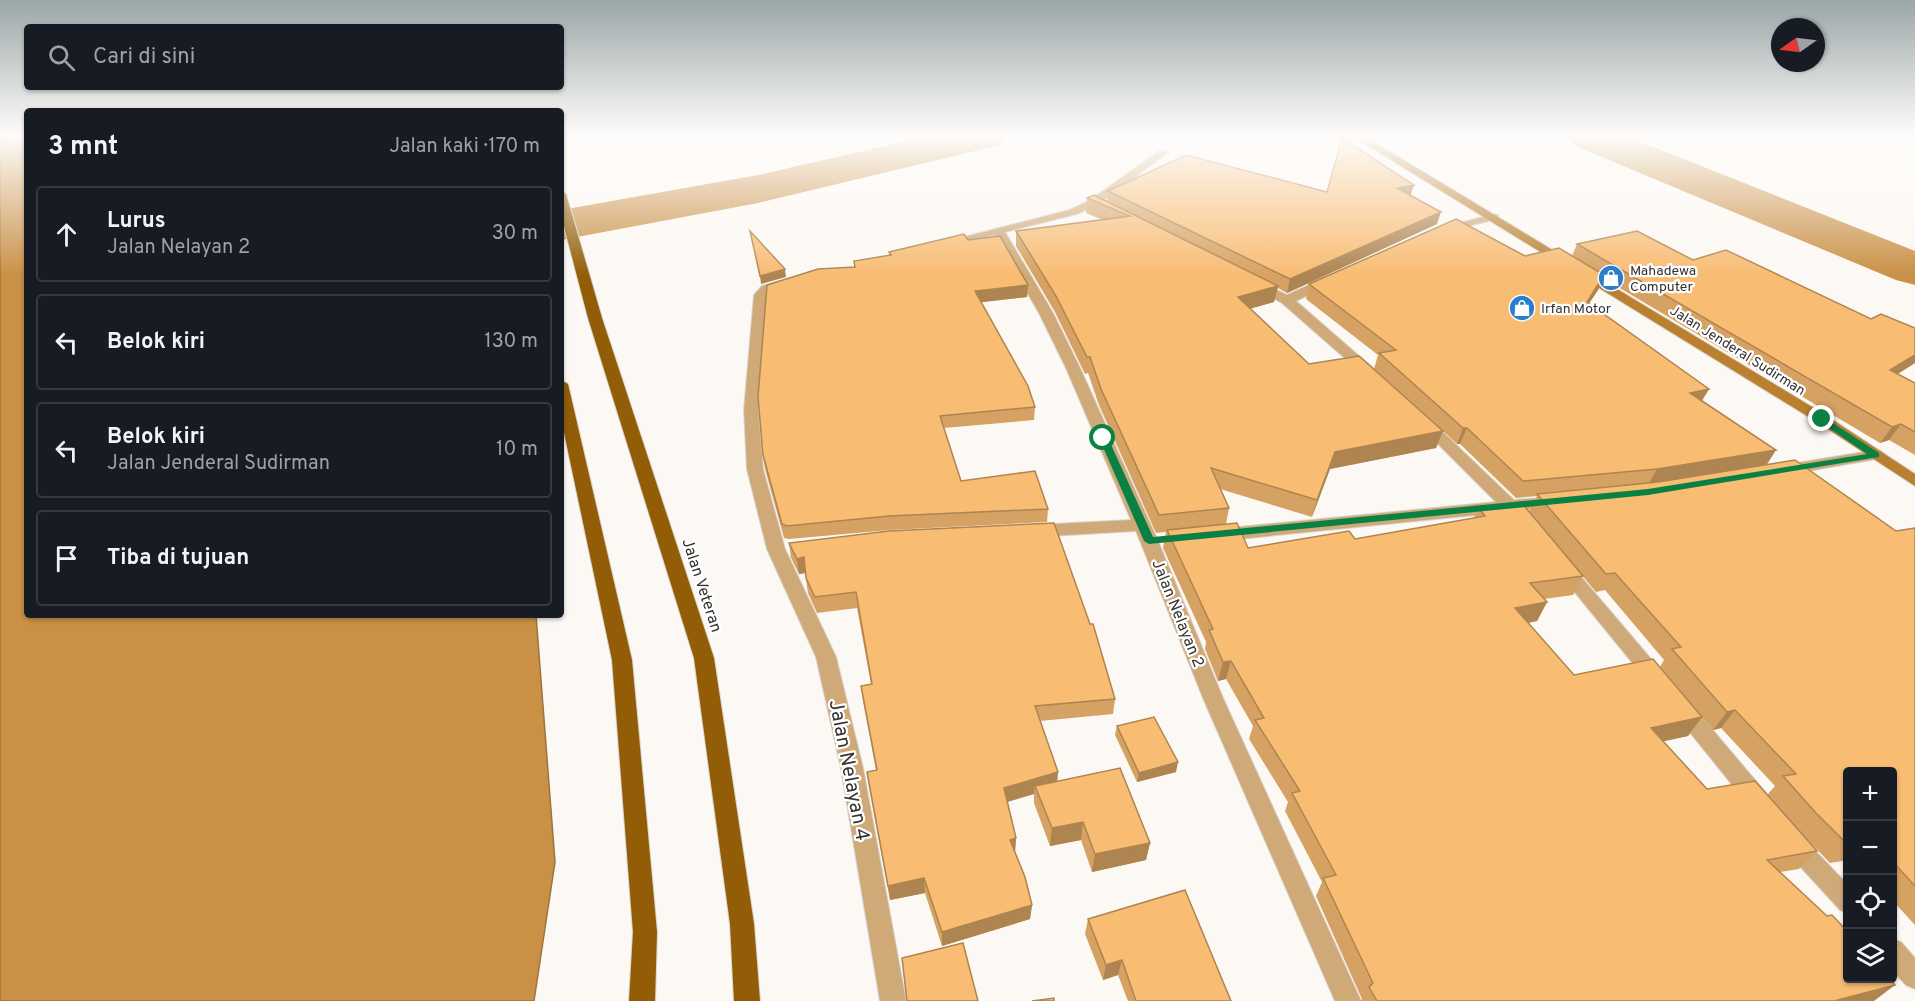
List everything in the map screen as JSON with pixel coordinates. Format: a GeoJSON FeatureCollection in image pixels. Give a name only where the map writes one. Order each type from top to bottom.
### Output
{"type":"FeatureCollection","features":[{"type":"Feature","properties":{"kind":"highway","name":"Jalan Veteran"},"geometry":{"type":"LineString","coordinates":[[564,205],[595,318],[704,658],[742,924],[747,1001]]}},
{"type":"Feature","properties":{"kind":"highway"},"geometry":{"type":"LineString","coordinates":[[564,398],[622,660],[645,932],[642,1001]]}},
{"type":"Feature","properties":{"kind":"main road","name":"Jalan Jenderal Sudirman"},"geometry":{"type":"LineString","coordinates":[[1435,183],[1822,419],[1915,481]]}},
{"type":"Feature","properties":{"kind":"street"},"geometry":{"type":"LineString","coordinates":[[936,246],[1098,205],[1126,183]]}},
{"type":"Feature","properties":{"kind":"street"},"geometry":{"type":"LineString","coordinates":[[1430,234],[1494,218]]}},
{"type":"Feature","properties":{"kind":"street","name":"Jalan Nelayan 2"},"geometry":{"type":"LineString","coordinates":[[998,231],[1046,313],[1145,533],[1213,698],[1348,1001]]}},
{"type":"Feature","properties":{"kind":"street"},"geometry":{"type":"LineString","coordinates":[[1287,300],[1337,276]]}},
{"type":"Feature","properties":{"kind":"street","name":"Jalan Nelayan 4"},"geometry":{"type":"LineString","coordinates":[[798,280],[762,291],[759,302],[752,422],[755,469],[776,549],[826,657],[852,768],[893,1001]]}},
{"type":"Feature","properties":{"kind":"street"},"geometry":{"type":"LineString","coordinates":[[1246,280],[1287,300],[1377,379]]}},
{"type":"Feature","properties":{"kind":"street"},"geometry":{"type":"LineString","coordinates":[[1410,410],[1513,507],[1535,533]]}},
{"type":"Feature","properties":{"kind":"street"},"geometry":{"type":"LineString","coordinates":[[1773,472],[1876,455]]}},
{"type":"Feature","properties":{"kind":"street"},"geometry":{"type":"LineString","coordinates":[[1205,536],[1569,501]]}},
{"type":"Feature","properties":{"kind":"street"},"geometry":{"type":"LineString","coordinates":[[1015,532],[1145,533],[1172,539]]}},
{"type":"Feature","properties":{"kind":"street"},"geometry":{"type":"LineString","coordinates":[[776,549],[799,546]]}},
{"type":"Feature","properties":{"kind":"street"},"geometry":{"type":"LineString","coordinates":[[1550,551],[1768,812]]}},
{"type":"Feature","properties":{"kind":"street"},"geometry":{"type":"LineString","coordinates":[[1782,830],[1843,897]]}},
{"type":"Feature","properties":{"kind":"street"},"geometry":{"type":"LineString","coordinates":[[1897,956],[1915,976]]}},
{"type":"Feature","properties":{"kind":"shaded area"},"geometry":{"type":"Polygon","coordinates":[[[0,183],[24,183],[24,618],[536,618],[555,862],[534,1001],[0,1001],[0,183]]]}},
{"type":"Feature","properties":{"kind":"building"},"geometry":{"type":"Polygon","coordinates":[[[1126,183],[1292,183],[1327,192],[1330,183],[1410,183],[1414,185],[1397,188],[1441,212],[1290,279],[1108,191],[1126,183]]]}},
{"type":"Feature","properties":{"kind":"building"},"geometry":{"type":"Polygon","coordinates":[[[1094,195],[1278,286],[1238,297],[1309,364],[1359,356],[1443,431],[1335,452],[1317,500],[1211,468],[1229,508],[1159,515],[1101,389],[1090,357],[1087,357],[1056,296],[1016,231],[1130,216],[1087,198],[1094,195]]]}},
{"type":"Feature","properties":{"kind":"building"},"geometry":{"type":"Polygon","coordinates":[[[1456,219],[1525,256],[1559,248],[1604,275],[1587,302],[1709,389],[1690,393],[1776,450],[1657,469],[1523,481],[1467,428],[1463,428],[1379,353],[1396,350],[1309,284],[1456,219]]]}},
{"type":"Feature","properties":{"kind":"building"},"geometry":{"type":"Polygon","coordinates":[[[750,231],[785,269],[760,276],[750,231]]]}},
{"type":"Feature","properties":{"kind":"building"},"geometry":{"type":"Polygon","coordinates":[[[1637,231],[1693,260],[1726,250],[1871,319],[1881,314],[1915,328],[1915,355],[1890,370],[1915,383],[1915,432],[1901,424],[1892,427],[1577,244],[1637,231]]]}},
{"type":"Feature","properties":{"kind":"building"},"geometry":{"type":"Polygon","coordinates":[[[964,234],[968,240],[1000,236],[1028,285],[975,291],[1028,386],[1035,407],[940,416],[961,481],[1035,471],[1048,509],[889,516],[787,526],[782,524],[763,455],[758,397],[767,285],[818,269],[855,267],[854,261],[891,255],[889,252],[964,234]]]}},
{"type":"Feature","properties":{"kind":"building"},"geometry":{"type":"Polygon","coordinates":[[[1795,460],[1896,531],[1915,528],[1915,886],[1897,866],[1897,767],[1843,767],[1843,840],[1783,776],[1796,774],[1735,710],[1727,712],[1672,649],[1681,647],[1615,573],[1606,574],[1537,494],[1658,482],[1795,460]]]}},
{"type":"Feature","properties":{"kind":"building"},"geometry":{"type":"Polygon","coordinates":[[[1521,502],[1583,576],[1530,583],[1547,602],[1515,608],[1574,675],[1653,659],[1702,717],[1651,728],[1707,789],[1755,781],[1817,851],[1767,860],[1827,916],[1832,915],[1843,927],[1843,983],[1894,983],[1895,985],[1834,1001],[1377,1001],[1369,987],[1373,983],[1323,878],[1336,875],[1292,793],[1300,791],[1255,720],[1264,718],[1231,661],[1223,662],[1209,630],[1213,629],[1167,530],[1237,523],[1248,548],[1349,531],[1355,539],[1485,516],[1478,507],[1521,502]]]}},
{"type":"Feature","properties":{"kind":"building"},"geometry":{"type":"Polygon","coordinates":[[[1054,523],[1090,624],[1093,624],[1115,699],[1035,706],[1058,772],[1004,788],[1016,838],[1010,840],[1025,877],[1032,905],[942,932],[924,878],[888,886],[867,772],[877,770],[861,686],[872,684],[856,592],[815,597],[806,578],[804,557],[797,559],[789,543],[889,531],[1054,523]]]}},
{"type":"Feature","properties":{"kind":"building"},"geometry":{"type":"Polygon","coordinates":[[[1154,717],[1178,762],[1139,773],[1117,726],[1154,717]]]}},
{"type":"Feature","properties":{"kind":"building"},"geometry":{"type":"Polygon","coordinates":[[[1120,768],[1150,843],[1095,854],[1083,822],[1052,828],[1035,786],[1120,768]]]}},
{"type":"Feature","properties":{"kind":"building"},"geometry":{"type":"Polygon","coordinates":[[[1185,890],[1231,1001],[1136,1001],[1122,960],[1106,965],[1088,919],[1185,890]]]}},
{"type":"Feature","properties":{"kind":"building"},"geometry":{"type":"Polygon","coordinates":[[[963,943],[978,1001],[907,1001],[902,958],[963,943]]]}},
{"type":"Feature","properties":{"kind":"building"},"geometry":{"type":"Polygon","coordinates":[[[1054,998],[1054,1001],[1032,1001],[1054,998]]]}},
{"type":"Feature","properties":{"kind":"waterway"},"geometry":{"type":"LineString","coordinates":[[564,224],[785,183]]}},
{"type":"Feature","properties":{"kind":"waterway"},"geometry":{"type":"LineString","coordinates":[[1703,183],[1915,269]]}},
{"type":"Feature","properties":{"kind":"place","name":"Mahadewa Computer"},"geometry":{"type":"Point","coordinates":[1611,278]}},
{"type":"Feature","properties":{"kind":"place","name":"Irfan Motor"},"geometry":{"type":"Point","coordinates":[1522,308]}},
{"type":"Feature","properties":{"kind":"route"},"geometry":{"type":"LineString","coordinates":[[1103,438],[1149,541],[1648,492],[1876,455],[1822,419]]}}]}
